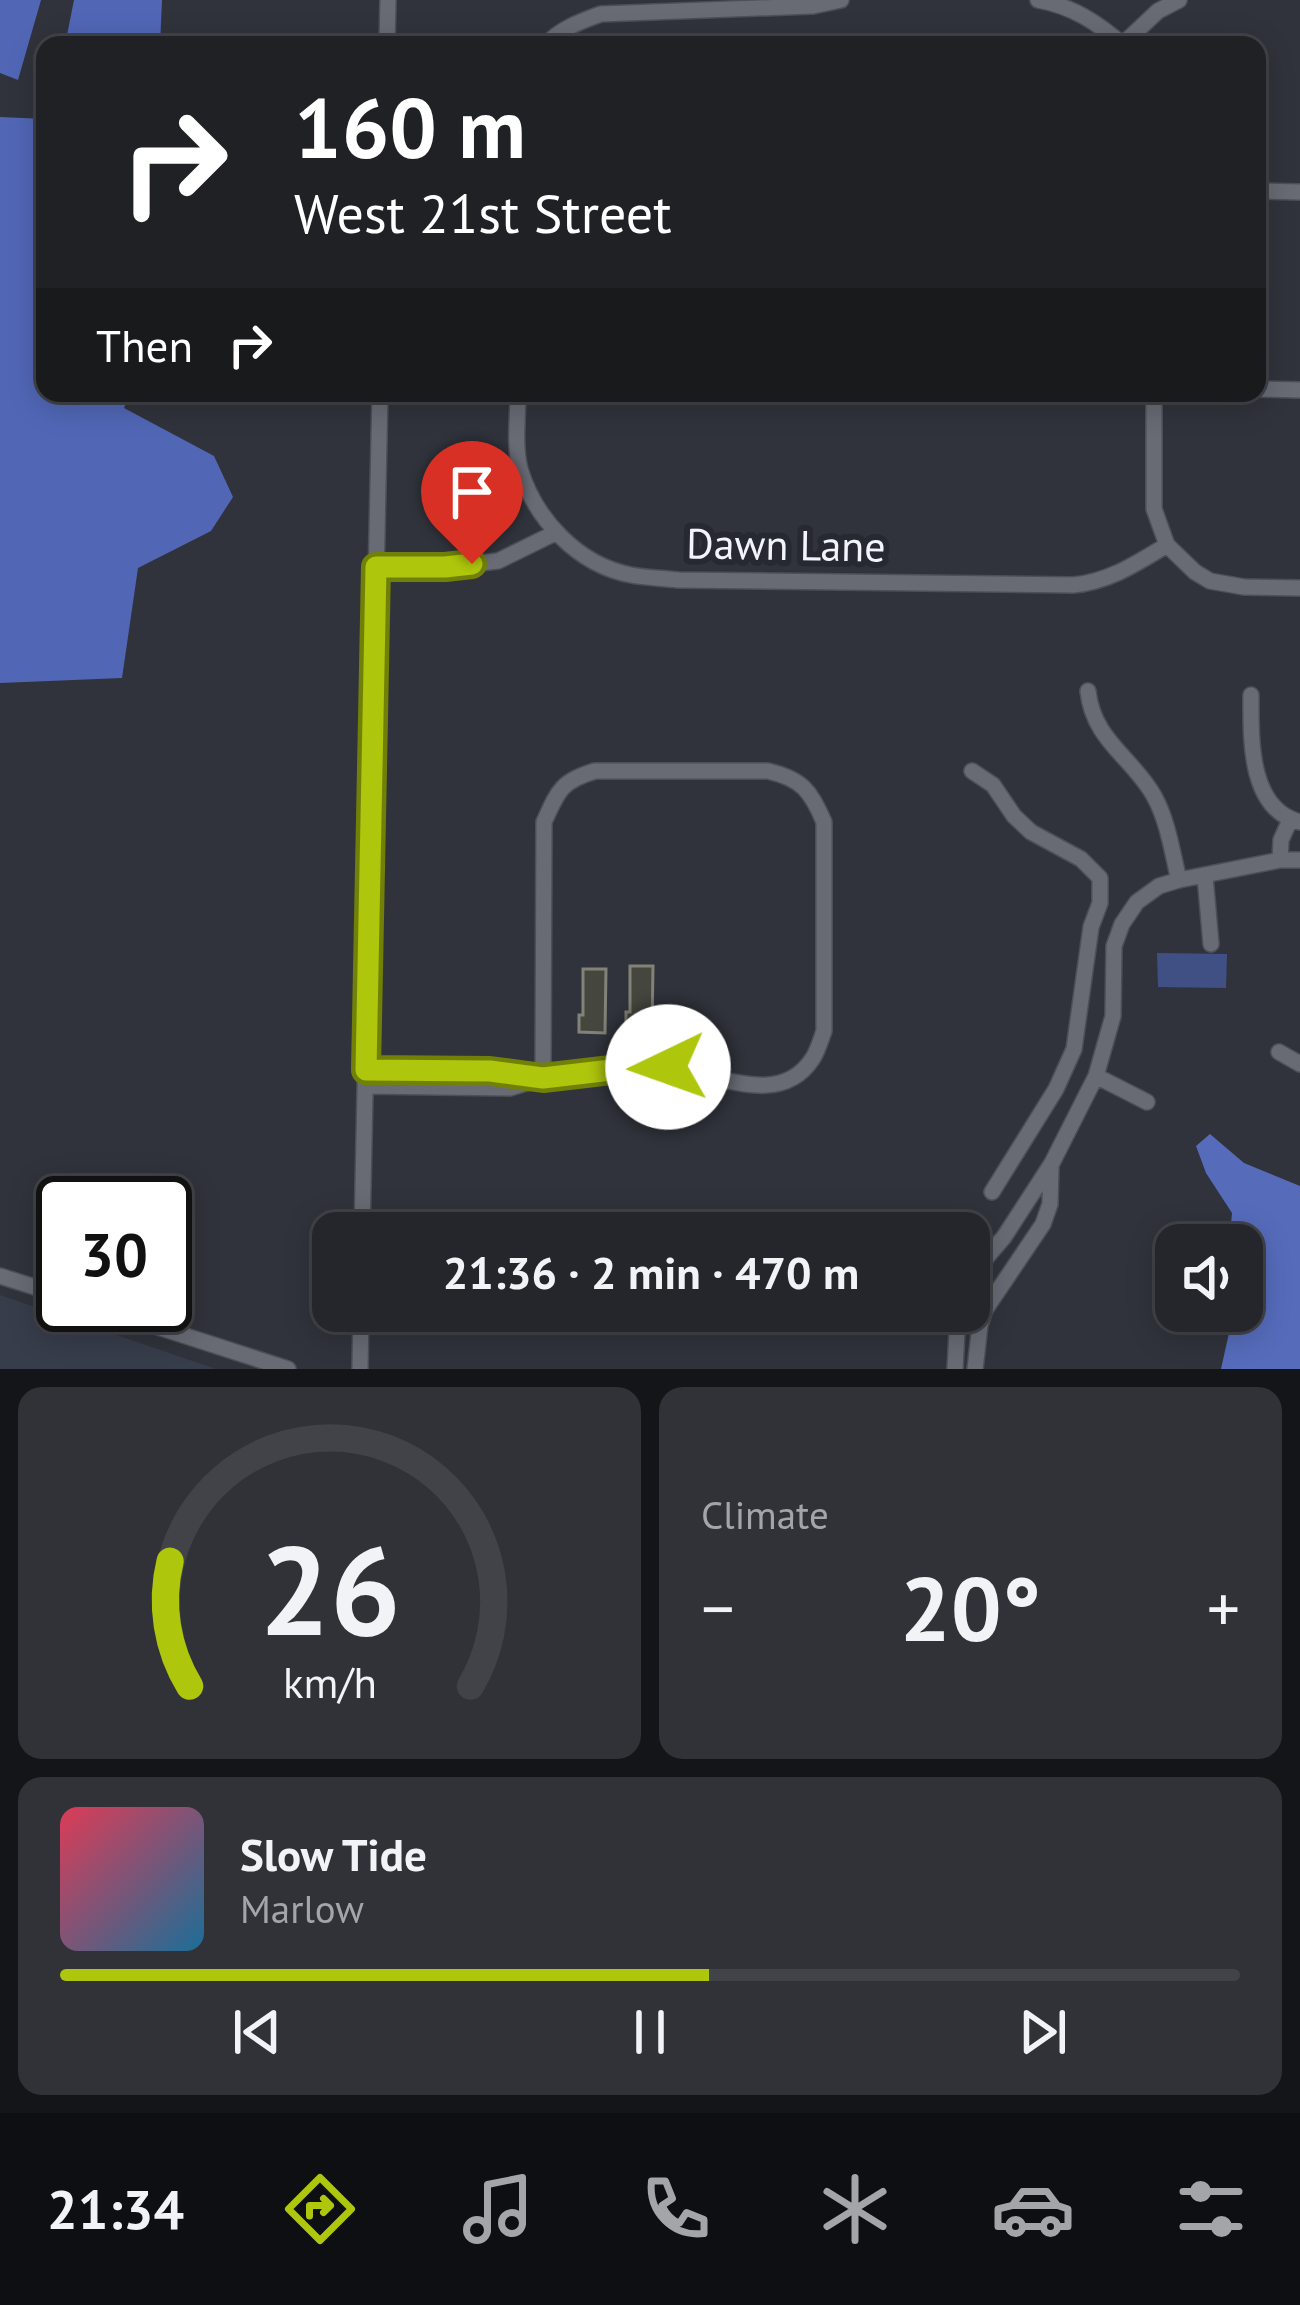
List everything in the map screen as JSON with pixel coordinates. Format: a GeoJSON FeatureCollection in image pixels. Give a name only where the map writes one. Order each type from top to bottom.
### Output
{"type":"FeatureCollection","features":[{"type":"Feature","properties":{"kind":"street"},"geometry":{"type":"LineString","coordinates":[[387,36],[388,0]]}},
{"type":"Feature","properties":{"kind":"street"},"geometry":{"type":"LineString","coordinates":[[549,36],[602,14],[813,6],[842,0]]}},
{"type":"Feature","properties":{"kind":"street"},"geometry":{"type":"LineString","coordinates":[[1038,0],[1078,13],[1110,36]]}},
{"type":"Feature","properties":{"kind":"street"},"geometry":{"type":"LineString","coordinates":[[1132,36],[1158,11],[1179,0]]}},
{"type":"Feature","properties":{"kind":"street"},"geometry":{"type":"LineString","coordinates":[[1266,191],[1300,192]]}},
{"type":"Feature","properties":{"kind":"street"},"geometry":{"type":"LineString","coordinates":[[1266,389],[1300,390]]}},
{"type":"Feature","properties":{"kind":"street"},"geometry":{"type":"LineString","coordinates":[[363,1212],[380,402]]}},
{"type":"Feature","properties":{"kind":"street","name":"Dawn Lane"},"geometry":{"type":"LineString","coordinates":[[518,402],[520,467],[542,514],[555,533],[628,575],[678,580],[1073,585],[1114,576],[1167,545]]}},
{"type":"Feature","properties":{"kind":"street"},"geometry":{"type":"LineString","coordinates":[[1154,402],[1154,509],[1167,545],[1210,580],[1244,587],[1300,588]]}},
{"type":"Feature","properties":{"kind":"street"},"geometry":{"type":"LineString","coordinates":[[376,567],[498,561],[555,533]]}},
{"type":"Feature","properties":{"kind":"street"},"geometry":{"type":"LineString","coordinates":[[1088,691],[1101,734],[1138,772],[1156,799],[1179,880]]}},
{"type":"Feature","properties":{"kind":"street"},"geometry":{"type":"LineString","coordinates":[[1251,695],[1256,770],[1269,801],[1295,821],[1281,840],[1280,860]]}},
{"type":"Feature","properties":{"kind":"street"},"geometry":{"type":"LineString","coordinates":[[366,1078],[490,1071],[543,1078],[668,1067],[764,1087],[791,1080],[814,1057],[824,1031],[824,822],[814,796],[792,776],[768,771],[595,771],[574,778],[558,791],[544,822],[543,1078]]}},
{"type":"Feature","properties":{"kind":"street"},"geometry":{"type":"LineString","coordinates":[[972,771],[993,785],[1031,832],[1081,859],[1100,878],[1100,903],[1091,927],[1074,1049],[1056,1089],[992,1192]]}},
{"type":"Feature","properties":{"kind":"street"},"geometry":{"type":"LineString","coordinates":[[990,1253],[1052,1163],[1096,1076],[1113,1016],[1114,946],[1137,902],[1159,886],[1179,880],[1300,860]]}},
{"type":"Feature","properties":{"kind":"street"},"geometry":{"type":"LineString","coordinates":[[1205,876],[1211,944]]}},
{"type":"Feature","properties":{"kind":"street"},"geometry":{"type":"LineString","coordinates":[[1083,986],[1114,988]]}},
{"type":"Feature","properties":{"kind":"street"},"geometry":{"type":"LineString","coordinates":[[1280,1052],[1300,1064]]}},
{"type":"Feature","properties":{"kind":"street"},"geometry":{"type":"LineString","coordinates":[[1096,1076],[1147,1102]]}},
{"type":"Feature","properties":{"kind":"street"},"geometry":{"type":"LineString","coordinates":[[975,1369],[986,1310],[1043,1224],[1050,1204],[1052,1163]]}},
{"type":"Feature","properties":{"kind":"street"},"geometry":{"type":"LineString","coordinates":[[0,1276],[36,1287]]}},
{"type":"Feature","properties":{"kind":"street"},"geometry":{"type":"LineString","coordinates":[[174,1332],[288,1369]]}},
{"type":"Feature","properties":{"kind":"street"},"geometry":{"type":"LineString","coordinates":[[359,1369],[360,1332]]}},
{"type":"Feature","properties":{"kind":"street"},"geometry":{"type":"LineString","coordinates":[[956,1369],[957,1332]]}},
{"type":"Feature","properties":{"kind":"shaded area"},"geometry":{"type":"Polygon","coordinates":[[[0,0],[41,0],[18,80],[0,73],[0,0]]]}},
{"type":"Feature","properties":{"kind":"shaded area"},"geometry":{"type":"Polygon","coordinates":[[[74,0],[162,0],[160,36],[67,36],[74,0]]]}},
{"type":"Feature","properties":{"kind":"shaded area"},"geometry":{"type":"Polygon","coordinates":[[[0,117],[36,119],[36,402],[127,402],[124,408],[214,456],[233,497],[211,531],[138,568],[122,678],[0,683],[0,117]]]}},
{"type":"Feature","properties":{"kind":"shaded area"},"geometry":{"type":"Polygon","coordinates":[[[1157,953],[1227,954],[1226,988],[1158,987],[1157,953]]]}},
{"type":"Feature","properties":{"kind":"shaded area"},"geometry":{"type":"Polygon","coordinates":[[[1210,1134],[1244,1163],[1300,1186],[1300,1369],[1221,1369],[1229,1332],[1263,1332],[1263,1224],[1231,1224],[1232,1213],[1206,1173],[1196,1146],[1210,1134]]]}},
{"type":"Feature","properties":{"kind":"shaded area"},"geometry":{"type":"Polygon","coordinates":[[[0,1295],[36,1307],[36,1332],[108,1332],[216,1369],[0,1369],[0,1295]]]}},
{"type":"Feature","properties":{"kind":"building"},"geometry":{"type":"Polygon","coordinates":[[[630,966],[653,966],[652,1030],[626,1029],[630,966]]]}},
{"type":"Feature","properties":{"kind":"building"},"geometry":{"type":"Polygon","coordinates":[[[583,969],[606,969],[605,1033],[579,1032],[583,969]]]}},
{"type":"Feature","properties":{"kind":"route"},"geometry":{"type":"LineString","coordinates":[[472,564],[376,567],[366,1070],[490,1071],[543,1078],[668,1067]]}}]}
